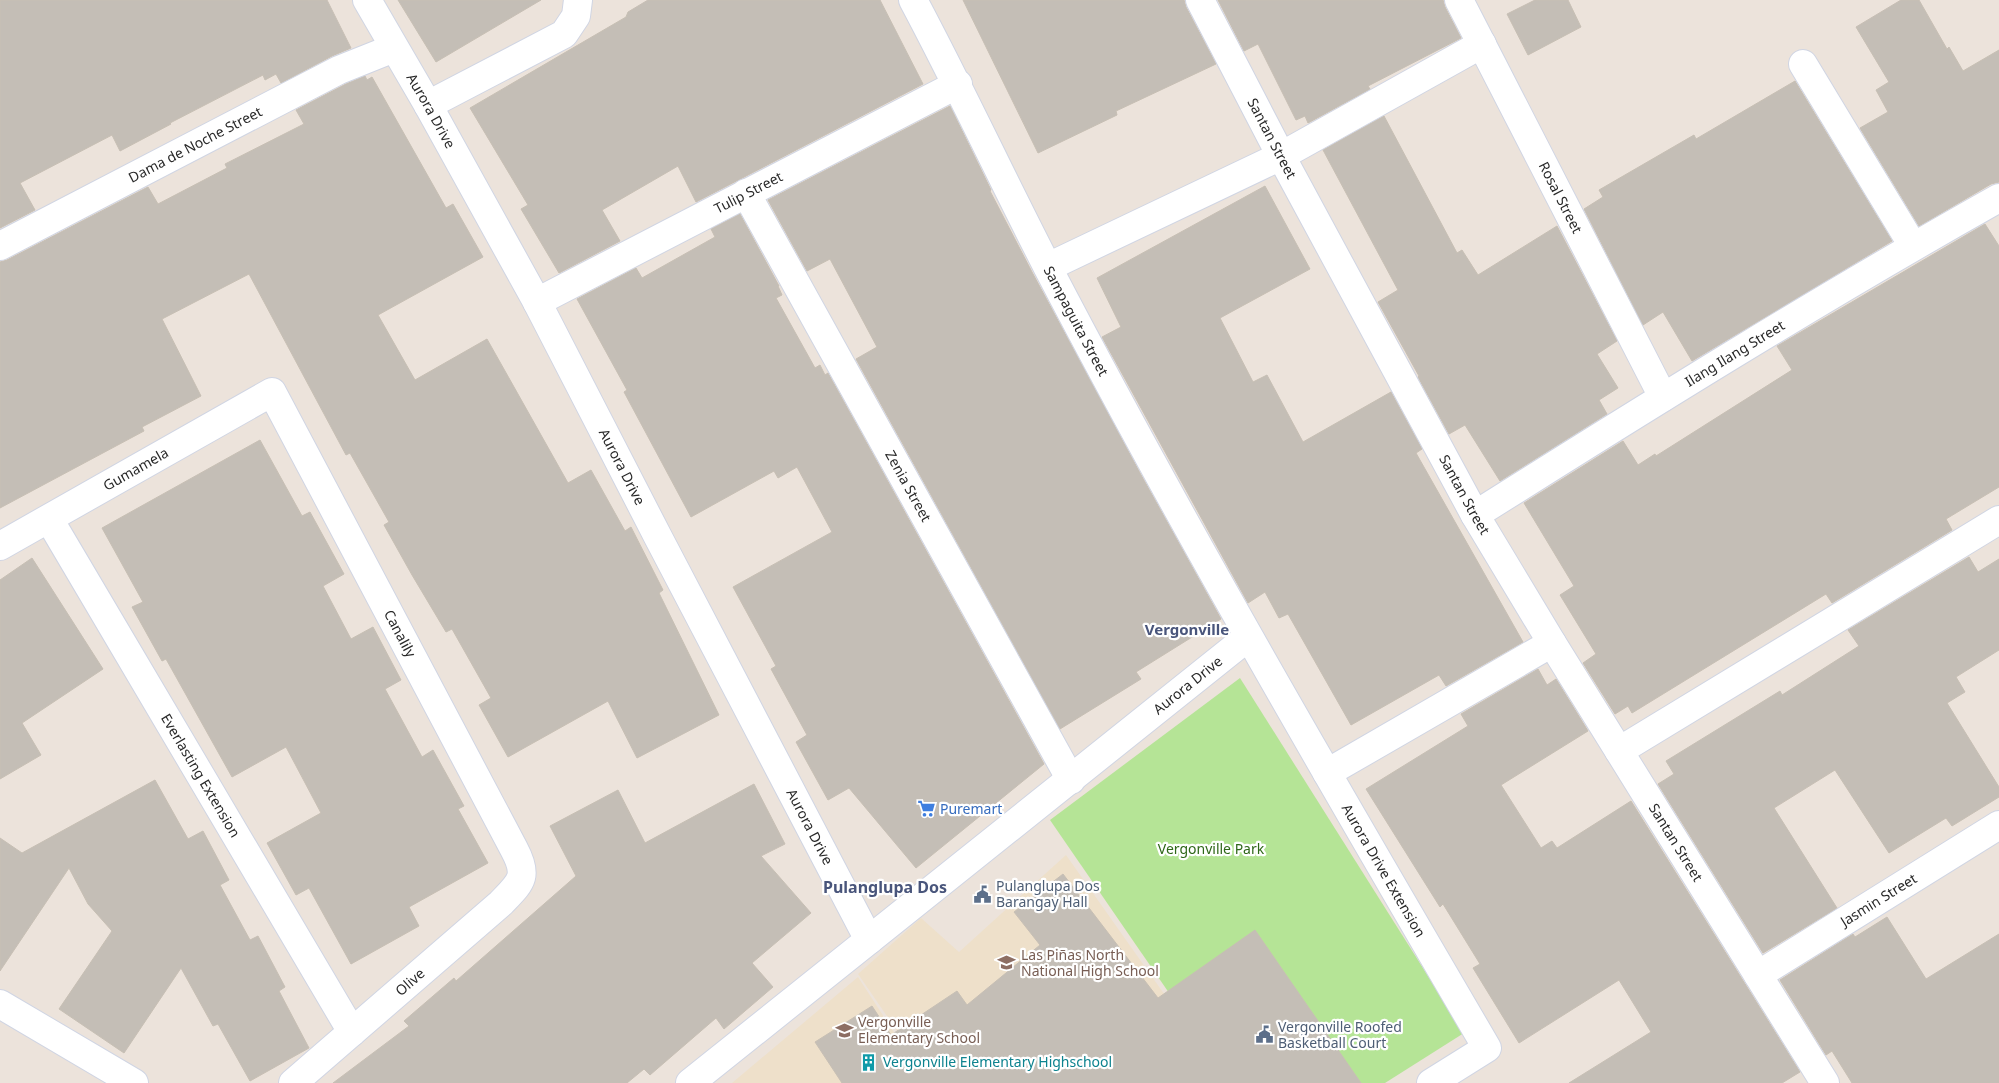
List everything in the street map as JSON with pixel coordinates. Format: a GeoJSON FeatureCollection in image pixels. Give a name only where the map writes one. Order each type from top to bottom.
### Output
{"type":"FeatureCollection","features":[{"type":"Feature","properties":{"kind":"street","name":"Aurora Drive"},"geometry":{"type":"LineString","coordinates":[[367,0],[428,105],[537,302],[869,940]]}},
{"type":"Feature","properties":{"kind":"street"},"geometry":{"type":"LineString","coordinates":[[428,105],[564,34],[576,16],[578,0]]}},
{"type":"Feature","properties":{"kind":"street","name":"Sampaguita Street"},"geometry":{"type":"LineString","coordinates":[[914,0],[958,84],[1048,267],[1248,637]]}},
{"type":"Feature","properties":{"kind":"street","name":"Santan Street"},"geometry":{"type":"LineString","coordinates":[[1200,0],[1281,156],[1475,515],[1552,643],[1825,1083]]}},
{"type":"Feature","properties":{"kind":"street","name":"Rosal Street"},"geometry":{"type":"LineString","coordinates":[[1459,0],[1663,397]]}},
{"type":"Feature","properties":{"kind":"street"},"geometry":{"type":"LineString","coordinates":[[1048,267],[1281,156],[1482,44]]}},
{"type":"Feature","properties":{"kind":"street","name":"Dama de Noche Street"},"geometry":{"type":"LineString","coordinates":[[0,246],[339,70],[394,48]]}},
{"type":"Feature","properties":{"kind":"street"},"geometry":{"type":"LineString","coordinates":[[1803,64],[1913,246]]}},
{"type":"Feature","properties":{"kind":"street","name":"Tulip Street"},"geometry":{"type":"LineString","coordinates":[[537,302],[958,84]]}},
{"type":"Feature","properties":{"kind":"street","name":"Zenia Street"},"geometry":{"type":"LineString","coordinates":[[746,193],[1071,780]]}},
{"type":"Feature","properties":{"kind":"street","name":"Ilang Ilang Street"},"geometry":{"type":"LineString","coordinates":[[1475,515],[1663,397],[1913,246],[1999,198]]}},
{"type":"Feature","properties":{"kind":"street","name":"Gumamela"},"geometry":{"type":"LineString","coordinates":[[0,546],[272,392]]}},
{"type":"Feature","properties":{"kind":"street","name":"Canalily"},"geometry":{"type":"LineString","coordinates":[[272,392],[521,861],[522,877]]}},
{"type":"Feature","properties":{"kind":"street","name":"Everlasting Extension"},"geometry":{"type":"LineString","coordinates":[[49,519],[352,1032]]}},
{"type":"Feature","properties":{"kind":"street"},"geometry":{"type":"LineString","coordinates":[[1619,751],[1999,520]]}},
{"type":"Feature","properties":{"kind":"street","name":"Aurora Drive"},"geometry":{"type":"LineString","coordinates":[[690,1083],[1248,637]]}},
{"type":"Feature","properties":{"kind":"street","name":"Aurora Drive Extension"},"geometry":{"type":"LineString","coordinates":[[1248,637],[1486,1048],[1431,1083]]}},
{"type":"Feature","properties":{"kind":"street"},"geometry":{"type":"LineString","coordinates":[[1327,773],[1552,643]]}},
{"type":"Feature","properties":{"kind":"street","name":"Jasmin Street"},"geometry":{"type":"LineString","coordinates":[[1758,974],[1996,832]]}},
{"type":"Feature","properties":{"kind":"street","name":"Olive"},"geometry":{"type":"LineString","coordinates":[[299,1081],[352,1032],[501,903],[522,877]]}},
{"type":"Feature","properties":{"kind":"street"},"geometry":{"type":"LineString","coordinates":[[0,1004],[134,1083]]}},
{"type":"Feature","properties":{"kind":"shaded area","name":"Las Piñas North National High School"},"geometry":{"type":"Polygon","coordinates":[[[1066,855],[1227,1083],[933,1083],[858,974],[921,918],[959,952],[1066,855]]]}},
{"type":"Feature","properties":{"kind":"shaded area","name":"Vergonville Elementary School"},"geometry":{"type":"Polygon","coordinates":[[[858,977],[927,1083],[732,1083],[858,977]]]}},
{"type":"Feature","properties":{"kind":"green space","name":"Vergonville Park"},"geometry":{"type":"Polygon","coordinates":[[[1240,678],[1464,1033],[1385,1083],[1231,1083],[1050,820],[1240,678]]]}},
{"type":"Feature","properties":{"kind":"building"},"geometry":{"type":"Polygon","coordinates":[[[0,0],[327,0],[351,48],[281,83],[276,74],[265,80],[263,75],[120,151],[112,135],[20,183],[35,210],[0,228],[0,0]]]}},
{"type":"Feature","properties":{"kind":"building"},"geometry":{"type":"Polygon","coordinates":[[[398,0],[541,0],[436,62],[398,0]]]}},
{"type":"Feature","properties":{"kind":"building"},"geometry":{"type":"Polygon","coordinates":[[[648,0],[880,0],[923,84],[696,202],[678,166],[602,210],[620,241],[559,273],[521,209],[528,205],[470,108],[626,17],[628,12],[648,0]]]}},
{"type":"Feature","properties":{"kind":"building"},"geometry":{"type":"Polygon","coordinates":[[[963,0],[1184,0],[1216,64],[1116,111],[1117,115],[1038,153],[963,0]]]}},
{"type":"Feature","properties":{"kind":"building"},"geometry":{"type":"Polygon","coordinates":[[[1218,0],[1443,0],[1461,38],[1368,86],[1370,89],[1308,123],[1305,116],[1296,120],[1258,44],[1244,51],[1218,0]]]}},
{"type":"Feature","properties":{"kind":"building"},"geometry":{"type":"Polygon","coordinates":[[[1535,0],[1568,0],[1581,27],[1528,55],[1507,14],[1535,0]]]}},
{"type":"Feature","properties":{"kind":"building"},"geometry":{"type":"Polygon","coordinates":[[[1901,0],[1919,0],[1947,49],[1949,47],[1963,71],[1999,50],[1999,182],[1991,184],[1919,226],[1860,128],[1888,112],[1876,90],[1889,82],[1856,27],[1901,0]]]}},
{"type":"Feature","properties":{"kind":"building"},"geometry":{"type":"Polygon","coordinates":[[[365,76],[367,80],[372,77],[446,208],[453,204],[483,257],[378,315],[415,380],[487,339],[568,483],[591,470],[625,531],[631,527],[663,590],[659,593],[719,715],[637,758],[608,701],[508,757],[479,705],[491,698],[452,629],[446,632],[412,575],[384,525],[389,522],[350,453],[346,455],[249,274],[162,319],[201,396],[142,427],[144,431],[0,508],[0,262],[148,187],[158,204],[227,168],[225,164],[304,124],[296,110],[365,76]]]}},
{"type":"Feature","properties":{"kind":"building"},"geometry":{"type":"Polygon","coordinates":[[[1795,81],[1892,241],[1692,361],[1663,312],[1643,325],[1584,209],[1603,197],[1599,190],[1694,135],[1696,139],[1795,81]]]}},
{"type":"Feature","properties":{"kind":"building"},"geometry":{"type":"Polygon","coordinates":[[[950,106],[990,191],[1033,274],[1221,619],[1136,672],[1141,679],[1060,729],[856,359],[877,347],[830,259],[807,271],[768,200],[950,106]]]}},
{"type":"Feature","properties":{"kind":"building"},"geometry":{"type":"Polygon","coordinates":[[[1384,116],[1457,253],[1462,250],[1478,275],[1557,226],[1617,341],[1597,354],[1618,388],[1599,400],[1607,414],[1500,481],[1465,425],[1449,434],[1418,377],[1378,302],[1398,290],[1323,150],[1384,116]]]}},
{"type":"Feature","properties":{"kind":"building"},"geometry":{"type":"Polygon","coordinates":[[[1265,186],[1310,269],[1220,318],[1253,382],[1267,375],[1303,442],[1391,392],[1422,449],[1416,453],[1523,642],[1446,686],[1439,675],[1351,725],[1288,614],[1279,618],[1265,592],[1248,603],[1102,337],[1121,327],[1097,278],[1265,186]]]}},
{"type":"Feature","properties":{"kind":"building"},"geometry":{"type":"Polygon","coordinates":[[[740,214],[779,286],[782,295],[776,298],[815,368],[820,365],[825,375],[828,373],[1044,764],[916,868],[849,788],[828,800],[796,742],[807,735],[771,669],[776,666],[733,587],[832,532],[797,467],[778,478],[774,471],[691,517],[624,392],[627,390],[577,299],[636,268],[642,278],[715,237],[711,229],[740,214]]]}},
{"type":"Feature","properties":{"kind":"building"},"geometry":{"type":"Polygon","coordinates":[[[1985,224],[1999,246],[1999,487],[1946,519],[1952,530],[1832,603],[1826,594],[1632,713],[1628,706],[1615,714],[1583,663],[1596,654],[1560,595],[1574,586],[1524,503],[1623,441],[1638,465],[1655,454],[1656,456],[1792,370],[1777,346],[1985,224]]]}},
{"type":"Feature","properties":{"kind":"building"},"geometry":{"type":"Polygon","coordinates":[[[260,440],[302,516],[310,512],[344,574],[323,586],[351,639],[373,627],[401,680],[385,689],[422,757],[433,750],[464,806],[458,809],[488,863],[409,907],[419,926],[351,964],[309,888],[296,895],[267,843],[321,813],[286,747],[232,777],[166,659],[162,661],[132,607],[143,602],[102,528],[260,440]]]}},
{"type":"Feature","properties":{"kind":"building"},"geometry":{"type":"Polygon","coordinates":[[[1969,557],[1978,572],[1999,559],[1999,650],[1956,677],[1965,692],[1947,703],[1999,787],[1999,797],[1952,826],[1946,818],[1889,853],[1835,770],[1774,808],[1837,908],[1763,953],[1658,784],[1674,774],[1666,761],[1780,691],[1782,695],[1859,646],[1848,630],[1969,557]]]}},
{"type":"Feature","properties":{"kind":"building"},"geometry":{"type":"Polygon","coordinates":[[[32,558],[103,669],[22,723],[41,755],[0,779],[0,580],[32,558]]]}},
{"type":"Feature","properties":{"kind":"building"},"geometry":{"type":"Polygon","coordinates":[[[1538,669],[1547,685],[1556,679],[1588,731],[1501,785],[1541,848],[1552,841],[1557,848],[1631,801],[1800,1072],[1782,1083],[1569,1083],[1651,1032],[1619,980],[1519,1043],[1473,968],[1480,964],[1443,904],[1440,907],[1366,789],[1468,726],[1461,714],[1538,669]]]}},
{"type":"Feature","properties":{"kind":"building"},"geometry":{"type":"Polygon","coordinates":[[[155,780],[188,839],[203,831],[229,880],[220,885],[250,940],[258,936],[285,987],[279,991],[309,1048],[250,1081],[218,1024],[213,1026],[181,968],[124,1053],[59,1009],[112,931],[88,904],[69,868],[0,971],[0,838],[22,853],[155,780]]]}},
{"type":"Feature","properties":{"kind":"building"},"geometry":{"type":"Polygon","coordinates":[[[754,784],[785,844],[761,856],[811,913],[752,963],[773,987],[724,1029],[716,1018],[650,1075],[644,1069],[627,1083],[333,1083],[409,1026],[404,1021],[454,978],[456,981],[576,876],[550,826],[618,790],[645,843],[754,784]]]}},
{"type":"Feature","properties":{"kind":"building","name":"Las Piñas North National High School"},"geometry":{"type":"Polygon","coordinates":[[[1063,874],[1158,998],[1255,930],[1361,1083],[842,1083],[815,1042],[872,1006],[891,1035],[957,991],[967,1005],[1040,945],[1014,912],[1063,874]]]}},
{"type":"Feature","properties":{"kind":"building"},"geometry":{"type":"Polygon","coordinates":[[[1887,917],[1926,979],[1999,934],[1999,1083],[1852,1083],[1832,1051],[1826,1055],[1780,980],[1853,934],[1855,937],[1887,917]]]}},
{"type":"Feature","properties":{"kind":"place","name":"Puremart"},"geometry":{"type":"Point","coordinates":[926,809]}},
{"type":"Feature","properties":{"kind":"place","name":"Pulanglupa Dos Barangay Hall"},"geometry":{"type":"Point","coordinates":[982,894]}},
{"type":"Feature","properties":{"kind":"place","name":"Las Piñas North National High School"},"geometry":{"type":"Point","coordinates":[1007,963]}},
{"type":"Feature","properties":{"kind":"place","name":"Vergonville Elementary School"},"geometry":{"type":"Point","coordinates":[844,1030]}},
{"type":"Feature","properties":{"kind":"place","name":"Vergonville Roofed Basketball Court"},"geometry":{"type":"Point","coordinates":[1264,1035]}},
{"type":"Feature","properties":{"kind":"place","name":"Vergonville Elementary Highschool"},"geometry":{"type":"Point","coordinates":[869,1062]}},
{"type":"Feature","properties":{"kind":"district","name":"Vergonville"},"geometry":{"type":"Point","coordinates":[1187,630]}},
{"type":"Feature","properties":{"kind":"district","name":"Pulanglupa Dos"},"geometry":{"type":"Point","coordinates":[885,887]}}]}
